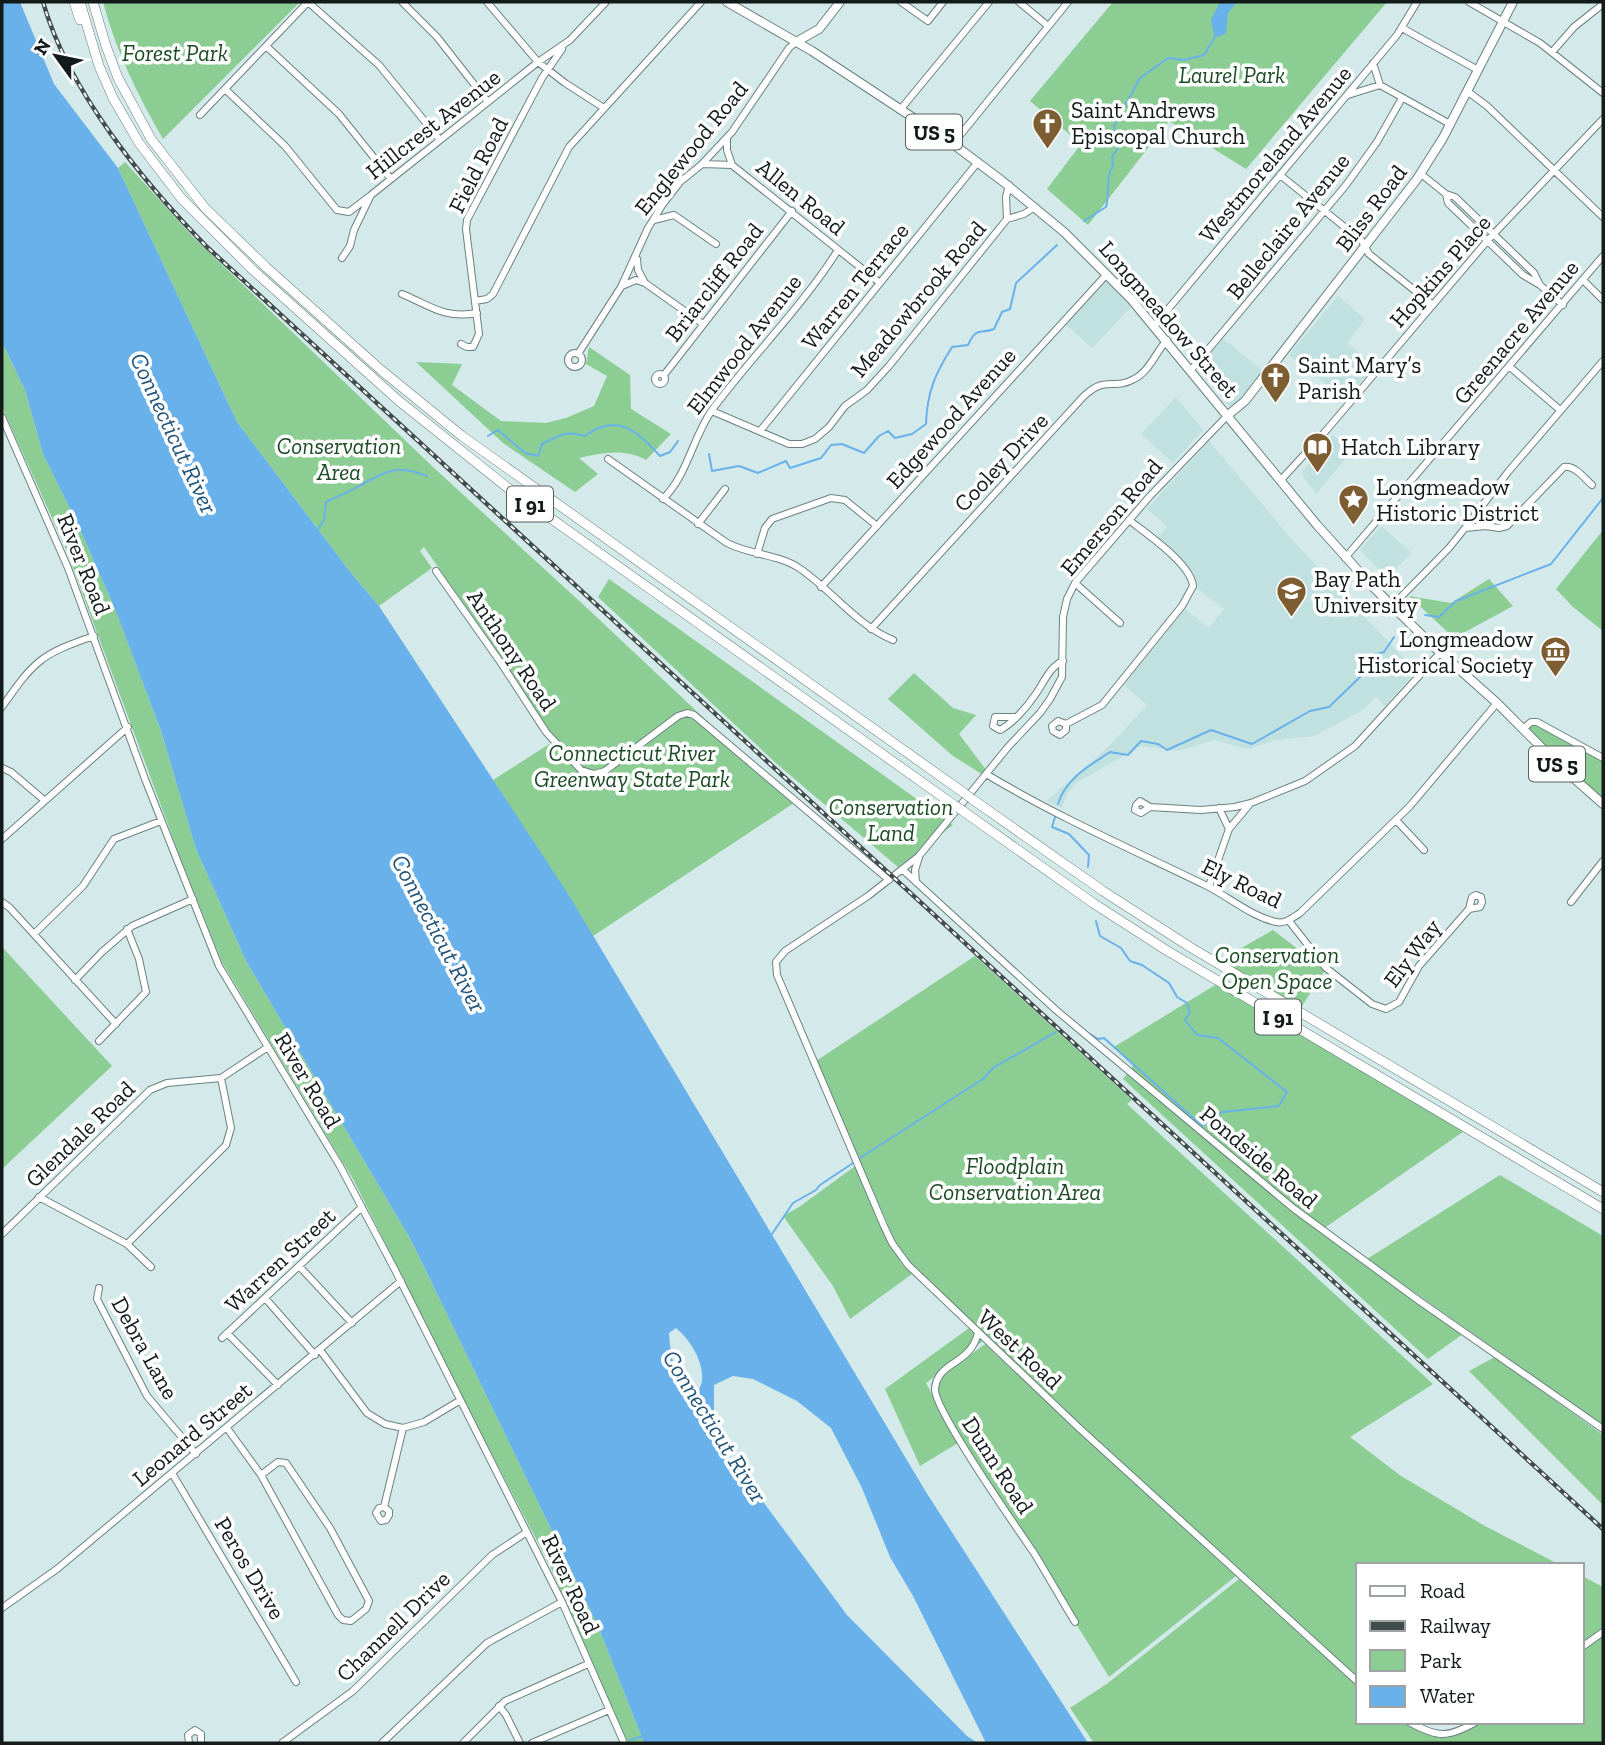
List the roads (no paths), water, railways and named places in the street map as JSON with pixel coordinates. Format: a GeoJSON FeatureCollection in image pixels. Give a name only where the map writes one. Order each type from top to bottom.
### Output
{"type":"FeatureCollection","features":[{"type":"Feature","properties":{"kind":"highway"},"geometry":{"type":"LineString","coordinates":[[74,2],[93,49]]}},
{"type":"Feature","properties":{"kind":"highway","name":"I 91"},"geometry":{"type":"LineString","coordinates":[[80,2],[93,49],[113,98],[130,128],[181,198],[241,259],[379,384],[439,434],[521,498],[1079,893],[1166,950],[1603,1209]]}},
{"type":"Feature","properties":{"kind":"highway","name":"I 91"},"geometry":{"type":"LineString","coordinates":[[93,2],[118,78],[150,139],[205,208],[381,370],[468,441],[1096,886],[1190,947],[1603,1192]]}},
{"type":"Feature","properties":{"kind":"main road","name":"Longmeadow Street"},"geometry":{"type":"LineString","coordinates":[[727,2],[796,41],[953,144],[1035,207],[1107,274],[1154,326],[1345,558],[1440,653],[1603,804]]}},
{"type":"Feature","properties":{"kind":"main road"},"geometry":{"type":"LineString","coordinates":[[796,41],[816,31],[840,2]]}},
{"type":"Feature","properties":{"kind":"main road","name":"Bliss Road"},"geometry":{"type":"LineString","coordinates":[[1228,415],[1245,401],[1421,174],[1513,2]]}},
{"type":"Feature","properties":{"kind":"street"},"geometry":{"type":"LineString","coordinates":[[200,115],[308,2],[379,65],[440,140]]}},
{"type":"Feature","properties":{"kind":"street"},"geometry":{"type":"LineString","coordinates":[[401,2],[437,37],[488,102]]}},
{"type":"Feature","properties":{"kind":"street"},"geometry":{"type":"LineString","coordinates":[[487,2],[538,62],[604,108]]}},
{"type":"Feature","properties":{"kind":"street","name":"Field Road"},"geometry":{"type":"LineString","coordinates":[[461,344],[470,348],[479,334],[466,232],[467,220],[547,70],[570,40],[606,2]]}},
{"type":"Feature","properties":{"kind":"street"},"geometry":{"type":"LineString","coordinates":[[475,301],[484,300],[492,294],[565,153],[701,2]]}},
{"type":"Feature","properties":{"kind":"street"},"geometry":{"type":"LineString","coordinates":[[901,2],[928,21],[943,2]]}},
{"type":"Feature","properties":{"kind":"street"},"geometry":{"type":"LineString","coordinates":[[900,110],[989,2]]}},
{"type":"Feature","properties":{"kind":"street"},"geometry":{"type":"LineString","coordinates":[[1020,2],[1048,26]]}},
{"type":"Feature","properties":{"kind":"street"},"geometry":{"type":"LineString","coordinates":[[953,144],[1068,2]]}},
{"type":"Feature","properties":{"kind":"street","name":"Westmoreland Avenue"},"geometry":{"type":"LineString","coordinates":[[1154,326],[1402,29],[1417,2]]}},
{"type":"Feature","properties":{"kind":"street"},"geometry":{"type":"LineString","coordinates":[[1469,2],[1504,20],[1552,51],[1603,93]]}},
{"type":"Feature","properties":{"kind":"street"},"geometry":{"type":"LineString","coordinates":[[1552,51],[1574,27],[1603,4]]}},
{"type":"Feature","properties":{"kind":"street"},"geometry":{"type":"LineString","coordinates":[[1402,29],[1478,69]]}},
{"type":"Feature","properties":{"kind":"street","name":"Field Road"},"geometry":{"type":"LineString","coordinates":[[538,62],[570,40]]}},
{"type":"Feature","properties":{"kind":"street","name":"Englewood Road"},"geometry":{"type":"LineString","coordinates":[[578,354],[621,287],[652,221],[669,195],[727,138],[796,41]]}},
{"type":"Feature","properties":{"kind":"street"},"geometry":{"type":"LineString","coordinates":[[266,46],[338,114],[391,179]]}},
{"type":"Feature","properties":{"kind":"street","name":"Hillcrest Avenue"},"geometry":{"type":"LineString","coordinates":[[342,258],[372,195],[538,62]]}},
{"type":"Feature","properties":{"kind":"street"},"geometry":{"type":"LineString","coordinates":[[1373,63],[1380,85],[1450,124]]}},
{"type":"Feature","properties":{"kind":"street"},"geometry":{"type":"LineString","coordinates":[[1347,95],[1380,85]]}},
{"type":"Feature","properties":{"kind":"street"},"geometry":{"type":"LineString","coordinates":[[226,90],[289,149],[337,210],[349,212],[372,195]]}},
{"type":"Feature","properties":{"kind":"street"},"geometry":{"type":"LineString","coordinates":[[1467,91],[1487,106],[1603,217]]}},
{"type":"Feature","properties":{"kind":"street","name":"Belleclaire Avenue"},"geometry":{"type":"LineString","coordinates":[[1191,370],[1324,212],[1373,148],[1402,98]]}},
{"type":"Feature","properties":{"kind":"street","name":"Hopkins Place"},"geometry":{"type":"LineString","coordinates":[[1280,481],[1491,237],[1603,119]]}},
{"type":"Feature","properties":{"kind":"street","name":"Allen Road"},"geometry":{"type":"LineString","coordinates":[[727,138],[727,150],[732,165]]}},
{"type":"Feature","properties":{"kind":"street","name":"Allen Road"},"geometry":{"type":"LineString","coordinates":[[701,165],[708,162],[732,165],[880,283]]}},
{"type":"Feature","properties":{"kind":"street","name":"Warren Terrace"},"geometry":{"type":"LineString","coordinates":[[760,432],[978,162]]}},
{"type":"Feature","properties":{"kind":"street"},"geometry":{"type":"LineString","coordinates":[[1421,174],[1446,194],[1455,197],[1491,237],[1534,273],[1540,285],[1563,305]]}},
{"type":"Feature","properties":{"kind":"street"},"geometry":{"type":"LineString","coordinates":[[1280,176],[1362,241],[1370,254],[1433,305]]}},
{"type":"Feature","properties":{"kind":"street","name":"Meadowbrook Road"},"geometry":{"type":"LineString","coordinates":[[1007,219],[1006,197],[1009,185]]}},
{"type":"Feature","properties":{"kind":"street"},"geometry":{"type":"LineString","coordinates":[[669,195],[670,208],[674,215],[716,244]]}},
{"type":"Feature","properties":{"kind":"street","name":"Meadowbrook Road"},"geometry":{"type":"LineString","coordinates":[[712,411],[796,444],[811,441],[823,433],[845,407],[867,390],[889,366],[1007,219],[1024,214],[1035,207]]}},
{"type":"Feature","properties":{"kind":"street","name":"Briarcliff Road"},"geometry":{"type":"LineString","coordinates":[[664,375],[792,211]]}},
{"type":"Feature","properties":{"kind":"street"},"geometry":{"type":"LineString","coordinates":[[652,221],[674,215]]}},
{"type":"Feature","properties":{"kind":"street","name":"Elmwood Avenue"},"geometry":{"type":"LineString","coordinates":[[663,499],[683,472],[693,443],[712,411],[838,250]]}},
{"type":"Feature","properties":{"kind":"street"},"geometry":{"type":"LineString","coordinates":[[637,253],[638,271],[645,283]]}},
{"type":"Feature","properties":{"kind":"street","name":"Greenacre Avenue"},"geometry":{"type":"LineString","coordinates":[[1345,558],[1603,256]]}},
{"type":"Feature","properties":{"kind":"street","name":"Edgewood Avenue"},"geometry":{"type":"LineString","coordinates":[[821,587],[1107,274]]}},
{"type":"Feature","properties":{"kind":"street"},"geometry":{"type":"LineString","coordinates":[[621,287],[636,280],[645,283],[703,324]]}},
{"type":"Feature","properties":{"kind":"street"},"geometry":{"type":"LineString","coordinates":[[1583,280],[1603,300]]}},
{"type":"Feature","properties":{"kind":"street"},"geometry":{"type":"LineString","coordinates":[[402,295],[450,315],[477,313]]}},
{"type":"Feature","properties":{"kind":"street","name":"Cooley Drive"},"geometry":{"type":"LineString","coordinates":[[871,629],[1083,397],[1099,384],[1126,382],[1137,378],[1167,341]]}},
{"type":"Feature","properties":{"kind":"street"},"geometry":{"type":"LineString","coordinates":[[1392,607],[1449,548],[1480,506],[1603,361]]}},
{"type":"Feature","properties":{"kind":"street"},"geometry":{"type":"LineString","coordinates":[[1510,367],[1560,410]]}},
{"type":"Feature","properties":{"kind":"street","name":"Emerson Road"},"geometry":{"type":"LineString","coordinates":[[778,958],[919,856],[1050,699],[1062,677],[1063,617],[1067,598],[1075,583],[1199,443],[1228,415]]}},
{"type":"Feature","properties":{"kind":"street","name":"River Road"},"geometry":{"type":"LineString","coordinates":[[2,417],[44,509],[192,900],[222,971],[340,1166],[401,1281],[562,1602],[624,1743]]}},
{"type":"Feature","properties":{"kind":"street"},"geometry":{"type":"LineString","coordinates":[[608,459],[698,524],[735,547],[793,564],[871,629],[893,640]]}},
{"type":"Feature","properties":{"kind":"street"},"geometry":{"type":"LineString","coordinates":[[1465,528],[1499,528],[1510,524],[1549,480],[1565,467],[1576,470],[1592,485]]}},
{"type":"Feature","properties":{"kind":"street"},"geometry":{"type":"LineString","coordinates":[[698,524],[725,489]]}},
{"type":"Feature","properties":{"kind":"street"},"geometry":{"type":"LineString","coordinates":[[757,554],[765,528],[772,519],[831,498],[845,500],[877,527]]}},
{"type":"Feature","properties":{"kind":"street"},"geometry":{"type":"LineString","coordinates":[[1480,506],[1486,526]]}},
{"type":"Feature","properties":{"kind":"street"},"geometry":{"type":"LineString","coordinates":[[1066,724],[1102,705],[1182,606],[1193,586],[1187,572],[1129,520]]}},
{"type":"Feature","properties":{"kind":"street","name":"Anthony Road"},"geometry":{"type":"LineString","coordinates":[[436,571],[547,732],[581,770],[594,774],[605,771],[678,716],[687,713],[694,715],[889,880]]}},
{"type":"Feature","properties":{"kind":"street"},"geometry":{"type":"LineString","coordinates":[[1075,583],[1120,623]]}},
{"type":"Feature","properties":{"kind":"street"},"geometry":{"type":"LineString","coordinates":[[2,707],[41,658],[64,646],[94,636]]}},
{"type":"Feature","properties":{"kind":"street"},"geometry":{"type":"LineString","coordinates":[[1150,807],[1191,810],[1251,803],[1305,781],[1344,756],[1373,728],[1440,653]]}},
{"type":"Feature","properties":{"kind":"street"},"geometry":{"type":"LineString","coordinates":[[1015,717],[1035,695],[1053,667],[1063,661]]}},
{"type":"Feature","properties":{"kind":"street","name":"Ely Road"},"geometry":{"type":"LineString","coordinates":[[986,774],[1077,823],[1209,886],[1270,920],[1282,923],[1300,913],[1396,820],[1497,703]]}},
{"type":"Feature","properties":{"kind":"street"},"geometry":{"type":"LineString","coordinates":[[1522,729],[1531,722],[1537,722],[1603,758]]}},
{"type":"Feature","properties":{"kind":"street"},"geometry":{"type":"LineString","coordinates":[[2,839],[128,727]]}},
{"type":"Feature","properties":{"kind":"street"},"geometry":{"type":"LineString","coordinates":[[2,768],[11,772],[44,800]]}},
{"type":"Feature","properties":{"kind":"street"},"geometry":{"type":"LineString","coordinates":[[1209,886],[1229,829],[1251,803]]}},
{"type":"Feature","properties":{"kind":"street"},"geometry":{"type":"LineString","coordinates":[[1219,808],[1229,829]]}},
{"type":"Feature","properties":{"kind":"street"},"geometry":{"type":"LineString","coordinates":[[1396,820],[1424,850]]}},
{"type":"Feature","properties":{"kind":"street"},"geometry":{"type":"LineString","coordinates":[[34,934],[83,886],[114,838],[162,821]]}},
{"type":"Feature","properties":{"kind":"street"},"geometry":{"type":"LineString","coordinates":[[916,882],[915,870],[919,856]]}},
{"type":"Feature","properties":{"kind":"street"},"geometry":{"type":"LineString","coordinates":[[1571,902],[1603,861]]}},
{"type":"Feature","properties":{"kind":"street","name":"Pondside Road"},"geometry":{"type":"LineString","coordinates":[[902,870],[1064,1018],[1303,1216],[1603,1429]]}},
{"type":"Feature","properties":{"kind":"street"},"geometry":{"type":"LineString","coordinates":[[75,980],[127,929],[192,900]]}},
{"type":"Feature","properties":{"kind":"street"},"geometry":{"type":"LineString","coordinates":[[2,902],[116,1024]]}},
{"type":"Feature","properties":{"kind":"street","name":"Ely Way"},"geometry":{"type":"LineString","coordinates":[[1289,920],[1326,968],[1372,1004],[1385,1009],[1399,1002],[1419,966],[1469,909]]}},
{"type":"Feature","properties":{"kind":"street"},"geometry":{"type":"LineString","coordinates":[[99,1041],[139,1003],[146,991],[139,959],[127,929]]}},
{"type":"Feature","properties":{"kind":"street","name":"West Road"},"geometry":{"type":"LineString","coordinates":[[778,958],[776,971],[788,1003],[892,1243],[908,1265],[1173,1515],[1356,1680]]}},
{"type":"Feature","properties":{"kind":"street","name":"Glendale Road"},"geometry":{"type":"LineString","coordinates":[[2,1234],[150,1090],[174,1082],[221,1078],[268,1047]]}},
{"type":"Feature","properties":{"kind":"street"},"geometry":{"type":"LineString","coordinates":[[127,1244],[226,1145],[231,1128],[221,1078]]}},
{"type":"Feature","properties":{"kind":"street"},"geometry":{"type":"LineString","coordinates":[[38,1197],[127,1244],[151,1268]]}},
{"type":"Feature","properties":{"kind":"street","name":"Warren Street"},"geometry":{"type":"LineString","coordinates":[[278,1385],[224,1336],[362,1208]]}},
{"type":"Feature","properties":{"kind":"street"},"geometry":{"type":"LineString","coordinates":[[299,1266],[352,1323]]}},
{"type":"Feature","properties":{"kind":"street","name":"Leonard Street"},"geometry":{"type":"LineString","coordinates":[[2,1608],[45,1579],[401,1281]]}},
{"type":"Feature","properties":{"kind":"street","name":"Debra Lane"},"geometry":{"type":"LineString","coordinates":[[99,1288],[97,1299],[145,1393],[195,1454]]}},
{"type":"Feature","properties":{"kind":"street"},"geometry":{"type":"LineString","coordinates":[[265,1298],[343,1378],[365,1411],[385,1424],[403,1427],[424,1422],[459,1401]]}},
{"type":"Feature","properties":{"kind":"street","name":"Dunn Road"},"geometry":{"type":"LineString","coordinates":[[978,1333],[972,1351],[946,1368],[936,1381],[935,1398],[1075,1622]]}},
{"type":"Feature","properties":{"kind":"street"},"geometry":{"type":"LineString","coordinates":[[384,1507],[403,1427]]}},
{"type":"Feature","properties":{"kind":"street"},"geometry":{"type":"LineString","coordinates":[[227,1429],[261,1475],[338,1615],[343,1620],[352,1621],[366,1609],[369,1601],[330,1528],[286,1463],[278,1462],[261,1475]]}},
{"type":"Feature","properties":{"kind":"street","name":"Peros Drive"},"geometry":{"type":"LineString","coordinates":[[172,1473],[296,1682]]}},
{"type":"Feature","properties":{"kind":"street","name":"Channell Drive"},"geometry":{"type":"LineString","coordinates":[[282,1743],[353,1691],[492,1555],[527,1532]]}},
{"type":"Feature","properties":{"kind":"street"},"geometry":{"type":"LineString","coordinates":[[382,1743],[487,1643],[562,1602]]}},
{"type":"Feature","properties":{"kind":"street"},"geometry":{"type":"LineString","coordinates":[[1584,1646],[1603,1632]]}},
{"type":"Feature","properties":{"kind":"street"},"geometry":{"type":"LineString","coordinates":[[463,1743],[510,1698],[588,1664]]}},
{"type":"Feature","properties":{"kind":"street"},"geometry":{"type":"LineString","coordinates":[[499,1706],[520,1743]]}},
{"type":"Feature","properties":{"kind":"street"},"geometry":{"type":"LineString","coordinates":[[532,1743],[609,1710]]}},
{"type":"Feature","properties":{"kind":"street"},"geometry":{"type":"LineString","coordinates":[[1412,1724],[1438,1734],[1455,1734],[1472,1724]]}},
{"type":"Feature","properties":{"kind":"street"},"geometry":{"type":"LineString","coordinates":[[189,1743],[188,1735],[195,1730],[201,1734],[201,1743]]}},
{"type":"Feature","properties":{"kind":"water","name":"Connecticut River"},"geometry":{"type":"Polygon","coordinates":[[[2,2],[20,2],[54,84],[118,168],[237,422],[379,606],[570,897],[926,1492],[1088,1743],[986,1743],[913,1596],[890,1557],[862,1488],[831,1428],[797,1401],[753,1379],[733,1376],[714,1385],[714,1427],[730,1457],[847,1615],[967,1736],[978,1743],[644,1743],[598,1626],[411,1240],[246,961],[196,849],[161,731],[115,609],[43,454],[25,390],[2,342],[2,2]],[[676,1328],[669,1333],[675,1370],[688,1405],[700,1387],[702,1373],[695,1352],[676,1328]]]}},
{"type":"Feature","properties":{"kind":"water"},"geometry":{"type":"Polygon","coordinates":[[[1220,2],[1237,2],[1228,13],[1226,33],[1218,37],[1214,35],[1211,20],[1220,2]]]}},
{"type":"Feature","properties":{"kind":"waterway"},"geometry":{"type":"LineString","coordinates":[[1084,221],[1106,207],[1112,157],[1118,148],[1114,126],[1140,78],[1168,58],[1184,60],[1204,55],[1216,35]]}},
{"type":"Feature","properties":{"kind":"waterway"},"geometry":{"type":"LineString","coordinates":[[709,454],[712,471],[739,466],[758,473],[786,461],[790,468],[821,458],[831,445],[842,444],[864,453],[879,436],[888,431],[895,438],[912,434],[926,424],[933,384],[952,347],[968,345],[976,333],[994,329],[1002,312],[1010,309],[1016,283],[1057,245]]}},
{"type":"Feature","properties":{"kind":"waterway"},"geometry":{"type":"LineString","coordinates":[[488,436],[498,430],[525,453],[538,456],[542,444],[553,438],[563,434],[585,436],[607,425],[617,425],[635,432],[660,456],[670,452],[678,441]]}},
{"type":"Feature","properties":{"kind":"waterway"},"geometry":{"type":"LineString","coordinates":[[318,529],[324,520],[326,502],[375,477],[398,470],[427,476]]}},
{"type":"Feature","properties":{"kind":"waterway"},"geometry":{"type":"LineString","coordinates":[[1425,615],[1439,617],[1456,601],[1551,564],[1603,498]]}},
{"type":"Feature","properties":{"kind":"waterway"},"geometry":{"type":"LineString","coordinates":[[1058,804],[1072,780],[1110,752],[1128,755],[1141,741],[1158,744],[1167,750],[1211,730],[1252,744],[1310,711],[1329,707],[1361,676],[1366,657],[1384,652],[1394,637]]}},
{"type":"Feature","properties":{"kind":"waterway"},"geometry":{"type":"LineString","coordinates":[[1055,817],[1052,827],[1069,834],[1089,855],[1088,867]]}},
{"type":"Feature","properties":{"kind":"waterway"},"geometry":{"type":"LineString","coordinates":[[1090,1034],[1098,1039],[1104,1038],[1202,1126],[1222,1112],[1279,1106],[1287,1092],[1218,1038],[1197,1035],[1185,1020],[1190,1012],[1187,1003],[1177,997],[1169,983],[1142,965],[1130,961],[1121,948],[1100,936],[1096,921]]}},
{"type":"Feature","properties":{"kind":"waterway"},"geometry":{"type":"LineString","coordinates":[[860,1158],[983,1079],[993,1068],[1056,1032]]}},
{"type":"Feature","properties":{"kind":"waterway"},"geometry":{"type":"LineString","coordinates":[[772,1234],[793,1203],[853,1163]]}},
{"type":"Feature","properties":{"kind":"waterway"},"geometry":{"type":"LineString","coordinates":[[630,1740],[643,1736]]}},
{"type":"Feature","properties":{"kind":"railway"},"geometry":{"type":"LineString","coordinates":[[43,2],[70,68],[110,133],[158,194],[207,247],[1603,1529]]}},
{"type":"Feature","properties":{"kind":"place","name":"Saint Andrews Episcopal Church"},"geometry":{"type":"Point","coordinates":[1048,150]}},
{"type":"Feature","properties":{"kind":"place","name":"Saint Mary’s Parish"},"geometry":{"type":"Point","coordinates":[1275,405]}},
{"type":"Feature","properties":{"kind":"place","name":"Hatch Library"},"geometry":{"type":"Point","coordinates":[1318,474]}},
{"type":"Feature","properties":{"kind":"place","name":"Longmeadow Historic District"},"geometry":{"type":"Point","coordinates":[1353,527]}},
{"type":"Feature","properties":{"kind":"place","name":"Bay Path University"},"geometry":{"type":"Point","coordinates":[1291,619]}},
{"type":"Feature","properties":{"kind":"place","name":"Longmeadow Historical Society"},"geometry":{"type":"Point","coordinates":[1556,679]}},
{"type":"Feature","properties":{"kind":"park label","name":"Forest Park"},"geometry":{"type":"Point","coordinates":[175,53]}},
{"type":"Feature","properties":{"kind":"park label","name":"Laurel Park"},"geometry":{"type":"Point","coordinates":[1232,75]}},
{"type":"Feature","properties":{"kind":"park label","name":"Conservation Area"},"geometry":{"type":"Point","coordinates":[339,459]}},
{"type":"Feature","properties":{"kind":"park label","name":"Connecticut River Greenway State Park"},"geometry":{"type":"Point","coordinates":[632,766]}},
{"type":"Feature","properties":{"kind":"park label","name":"Conservation Land"},"geometry":{"type":"Point","coordinates":[891,820]}},
{"type":"Feature","properties":{"kind":"park label","name":"Conservation Open Space"},"geometry":{"type":"Point","coordinates":[1277,968]}},
{"type":"Feature","properties":{"kind":"park label","name":"Floodplain Conservation Area"},"geometry":{"type":"Point","coordinates":[1015,1179]}}]}
